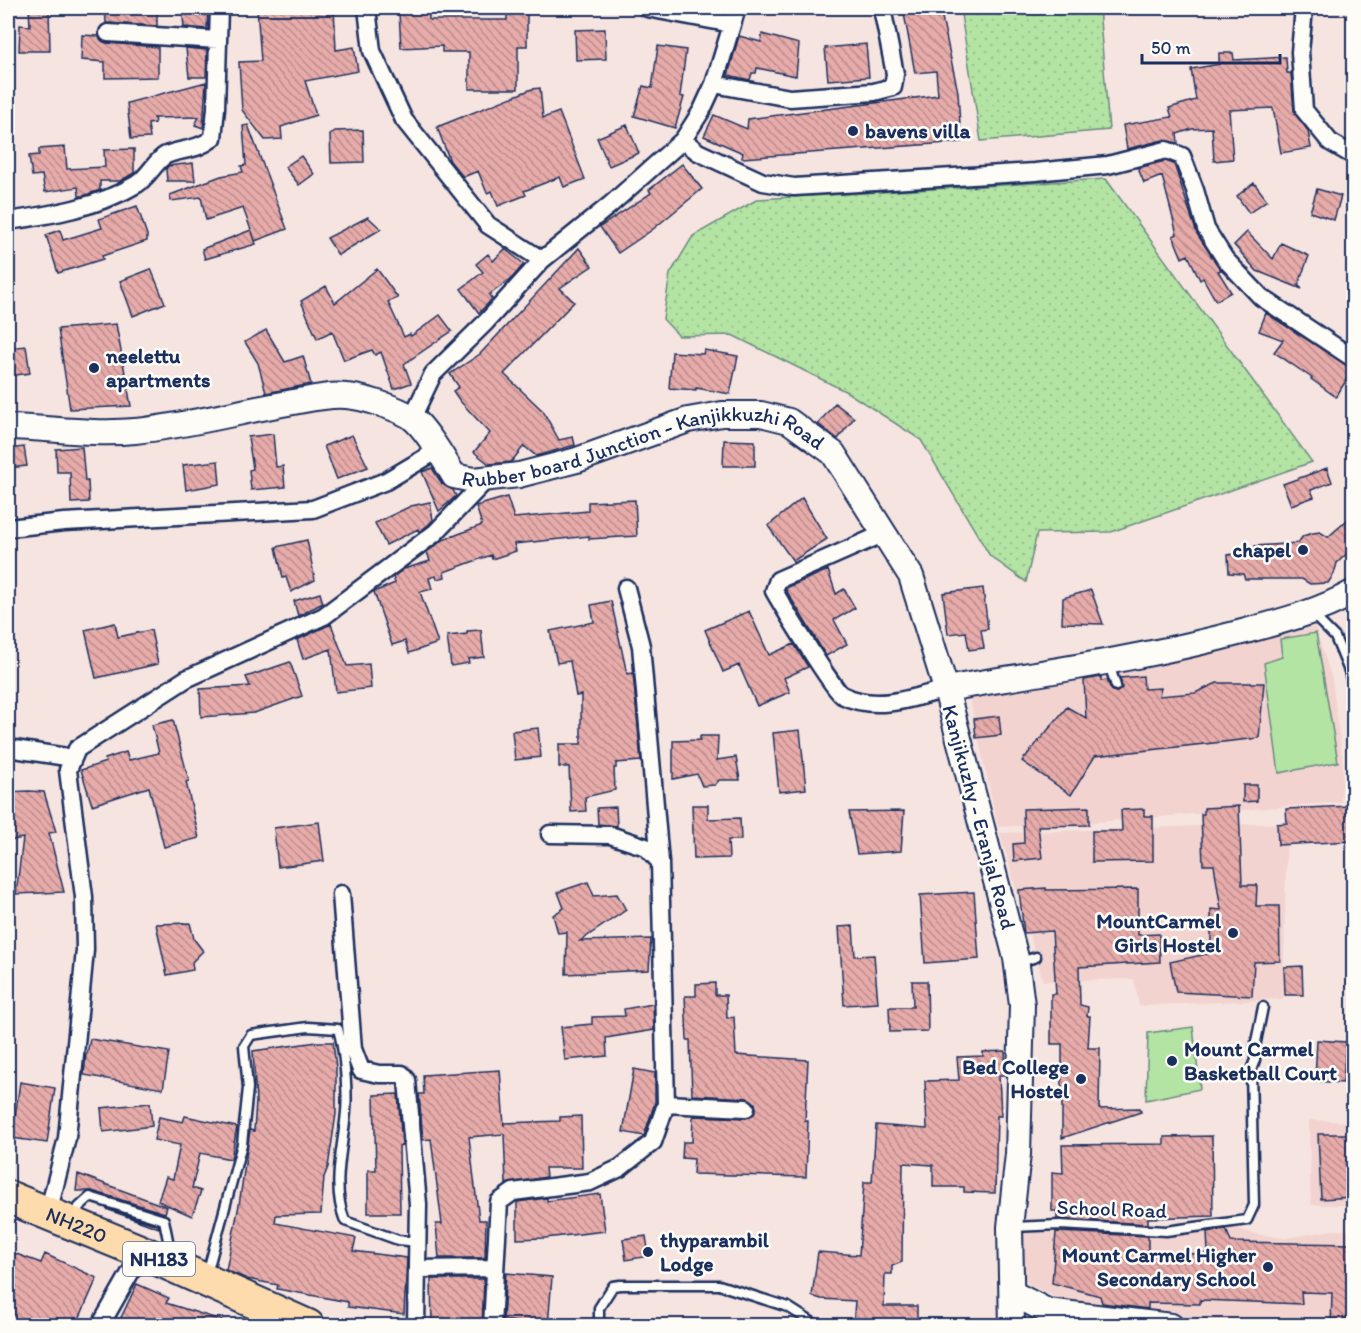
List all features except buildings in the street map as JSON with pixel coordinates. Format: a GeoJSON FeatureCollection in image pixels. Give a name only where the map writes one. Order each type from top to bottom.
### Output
{"type":"FeatureCollection","features":[{"type":"Feature","properties":{"kind":"highway","name":"NH220"},"geometry":{"type":"LineString","coordinates":[[8,1197],[206,1280],[308,1326]]}},
{"type":"Feature","properties":{"kind":"main road","name":"Rubber board Junction - Kanjikkuzhi Road"},"geometry":{"type":"LineString","coordinates":[[8,427],[84,433],[135,431],[205,420],[304,400],[346,396],[376,402],[412,418],[438,450],[454,476],[473,480],[519,474],[577,460],[688,420],[722,414],[761,414],[789,421],[833,453],[911,576],[946,689]]}},
{"type":"Feature","properties":{"kind":"main road","name":"Kanjikuzhy - Eranjal Road"},"geometry":{"type":"LineString","coordinates":[[1012,1326],[1010,1227],[1017,1154],[1022,1005],[1026,957],[946,689],[1187,647],[1278,622],[1340,600],[1353,592]]}},
{"type":"Feature","properties":{"kind":"main road"},"geometry":{"type":"LineString","coordinates":[[1012,1293],[1047,1311],[1171,1326]]}},
{"type":"Feature","properties":{"kind":"street"},"geometry":{"type":"LineString","coordinates":[[8,221],[104,200],[137,183],[153,170],[158,160],[167,155],[203,146],[213,138],[219,8]]}},
{"type":"Feature","properties":{"kind":"street"},"geometry":{"type":"LineString","coordinates":[[367,8],[372,51],[404,120],[488,225],[542,260]]}},
{"type":"Feature","properties":{"kind":"street"},"geometry":{"type":"LineString","coordinates":[[647,8],[732,24]]}},
{"type":"Feature","properties":{"kind":"street"},"geometry":{"type":"LineString","coordinates":[[412,418],[433,374],[486,322],[542,260],[610,205],[683,140],[702,110],[714,84],[736,8]]}},
{"type":"Feature","properties":{"kind":"street"},"geometry":{"type":"LineString","coordinates":[[714,84],[790,98],[874,92],[893,87],[895,74],[882,8]]}},
{"type":"Feature","properties":{"kind":"street"},"geometry":{"type":"LineString","coordinates":[[1304,8],[1300,52],[1304,110],[1330,142],[1353,156]]}},
{"type":"Feature","properties":{"kind":"street"},"geometry":{"type":"LineString","coordinates":[[108,33],[218,40]]}},
{"type":"Feature","properties":{"kind":"street"},"geometry":{"type":"LineString","coordinates":[[683,140],[698,152],[763,182],[795,187],[1108,165],[1166,150],[1182,156],[1206,229],[1225,259],[1261,297],[1353,359]]}},
{"type":"Feature","properties":{"kind":"street"},"geometry":{"type":"LineString","coordinates":[[8,528],[64,522],[313,509],[386,481],[438,450]]}},
{"type":"Feature","properties":{"kind":"street"},"geometry":{"type":"LineString","coordinates":[[59,1218],[85,950],[84,897],[68,771],[77,749],[186,679],[324,616],[435,533],[488,478]]}},
{"type":"Feature","properties":{"kind":"street"},"geometry":{"type":"LineString","coordinates":[[885,533],[778,580],[774,591],[839,694],[859,702],[895,702],[946,689]]}},
{"type":"Feature","properties":{"kind":"street"},"geometry":{"type":"LineString","coordinates":[[492,1326],[499,1202],[513,1192],[590,1182],[620,1168],[653,1142],[666,1104],[660,862],[641,646],[626,588]]}},
{"type":"Feature","properties":{"kind":"street"},"geometry":{"type":"LineString","coordinates":[[8,748],[73,758]]}},
{"type":"Feature","properties":{"kind":"street"},"geometry":{"type":"LineString","coordinates":[[550,834],[610,835],[646,847],[660,862]]}},
{"type":"Feature","properties":{"kind":"street"},"geometry":{"type":"LineString","coordinates":[[341,894],[353,1049],[361,1070],[379,1074],[402,1074],[407,1080],[418,1204],[417,1326]]}},
{"type":"Feature","properties":{"kind":"street"},"geometry":{"type":"LineString","coordinates":[[666,1104],[746,1108]]}},
{"type":"Feature","properties":{"kind":"street"},"geometry":{"type":"LineString","coordinates":[[100,1326],[154,1258]]}},
{"type":"Feature","properties":{"kind":"street"},"geometry":{"type":"LineString","coordinates":[[417,1269],[494,1268]]}},
{"type":"Feature","properties":{"kind":"lane"},"geometry":{"type":"LineString","coordinates":[[1309,611],[1335,637],[1349,671],[1353,692]]}},
{"type":"Feature","properties":{"kind":"lane"},"geometry":{"type":"LineString","coordinates":[[1108,661],[1116,686]]}},
{"type":"Feature","properties":{"kind":"lane","name":"School Road"},"geometry":{"type":"LineString","coordinates":[[1010,1227],[1060,1224],[1167,1232],[1247,1220],[1254,1205],[1251,1070],[1255,1059],[1263,1007]]}},
{"type":"Feature","properties":{"kind":"lane"},"geometry":{"type":"LineString","coordinates":[[206,1280],[242,1144],[248,1088],[244,1046],[251,1035],[308,1027],[338,1029],[342,1042],[347,1110],[338,1167],[339,1206],[345,1221],[398,1240],[417,1242]]}},
{"type":"Feature","properties":{"kind":"lane"},"geometry":{"type":"LineString","coordinates":[[599,1326],[599,1308],[613,1286],[620,1285],[719,1285],[788,1307],[818,1326]]}},
{"type":"Feature","properties":{"kind":"shaded area"},"geometry":{"type":"Polygon","coordinates":[[[1315,627],[1332,679],[1343,765],[1341,802],[1096,822],[998,827],[969,696],[1188,659],[1315,627]]]}},
{"type":"Feature","properties":{"kind":"shaded area"},"geometry":{"type":"Polygon","coordinates":[[[1287,823],[1283,999],[1139,1006],[1134,979],[1043,981],[1000,833],[1287,823]]]}},
{"type":"Feature","properties":{"kind":"shaded area"},"geometry":{"type":"Polygon","coordinates":[[[1309,1120],[1353,1122],[1353,1205],[1311,1205],[1309,1120]]]}},
{"type":"Feature","properties":{"kind":"shaded area"},"geometry":{"type":"Polygon","coordinates":[[[1233,1224],[1241,1230],[1255,1234],[1285,1238],[1333,1230],[1353,1230],[1353,1325],[1187,1325],[1180,1319],[1081,1309],[1028,1284],[1015,1263],[1016,1231],[1060,1226],[1167,1233],[1233,1224]]]}},
{"type":"Feature","properties":{"kind":"green space"},"geometry":{"type":"Polygon","coordinates":[[[960,8],[1099,8],[1109,130],[981,141],[960,8]]]}},
{"type":"Feature","properties":{"kind":"green space"},"geometry":{"type":"Polygon","coordinates":[[[1106,179],[1312,462],[1111,532],[1037,533],[1026,582],[990,556],[921,440],[847,392],[732,335],[679,336],[663,319],[670,274],[693,236],[758,199],[1106,179]]]}},
{"type":"Feature","properties":{"kind":"green space"},"geometry":{"type":"Polygon","coordinates":[[[1316,633],[1338,762],[1279,773],[1264,663],[1282,657],[1280,639],[1316,633]]]}},
{"type":"Feature","properties":{"kind":"green space","name":"Mount Carmel Basketball Court"},"geometry":{"type":"Polygon","coordinates":[[[1193,1027],[1200,1089],[1146,1100],[1148,1033],[1193,1027]]]}},
{"type":"Feature","properties":{"kind":"place","name":"bavens villa"},"geometry":{"type":"Point","coordinates":[853,131]}},
{"type":"Feature","properties":{"kind":"place","name":"neelettu apartments"},"geometry":{"type":"Point","coordinates":[94,368]}},
{"type":"Feature","properties":{"kind":"place","name":"chapel"},"geometry":{"type":"Point","coordinates":[1303,550]}},
{"type":"Feature","properties":{"kind":"place","name":"MountCarmel Girls Hostel"},"geometry":{"type":"Point","coordinates":[1233,933]}},
{"type":"Feature","properties":{"kind":"place","name":"Mount Carmel Basketball Court"},"geometry":{"type":"Point","coordinates":[1172,1061]}},
{"type":"Feature","properties":{"kind":"place","name":"Bed College Hostel"},"geometry":{"type":"Point","coordinates":[1081,1079]}},
{"type":"Feature","properties":{"kind":"place","name":"thyparambil Lodge"},"geometry":{"type":"Point","coordinates":[648,1252]}},
{"type":"Feature","properties":{"kind":"place","name":"Mount Carmel Higher Secondary School"},"geometry":{"type":"Point","coordinates":[1268,1267]}}]}
